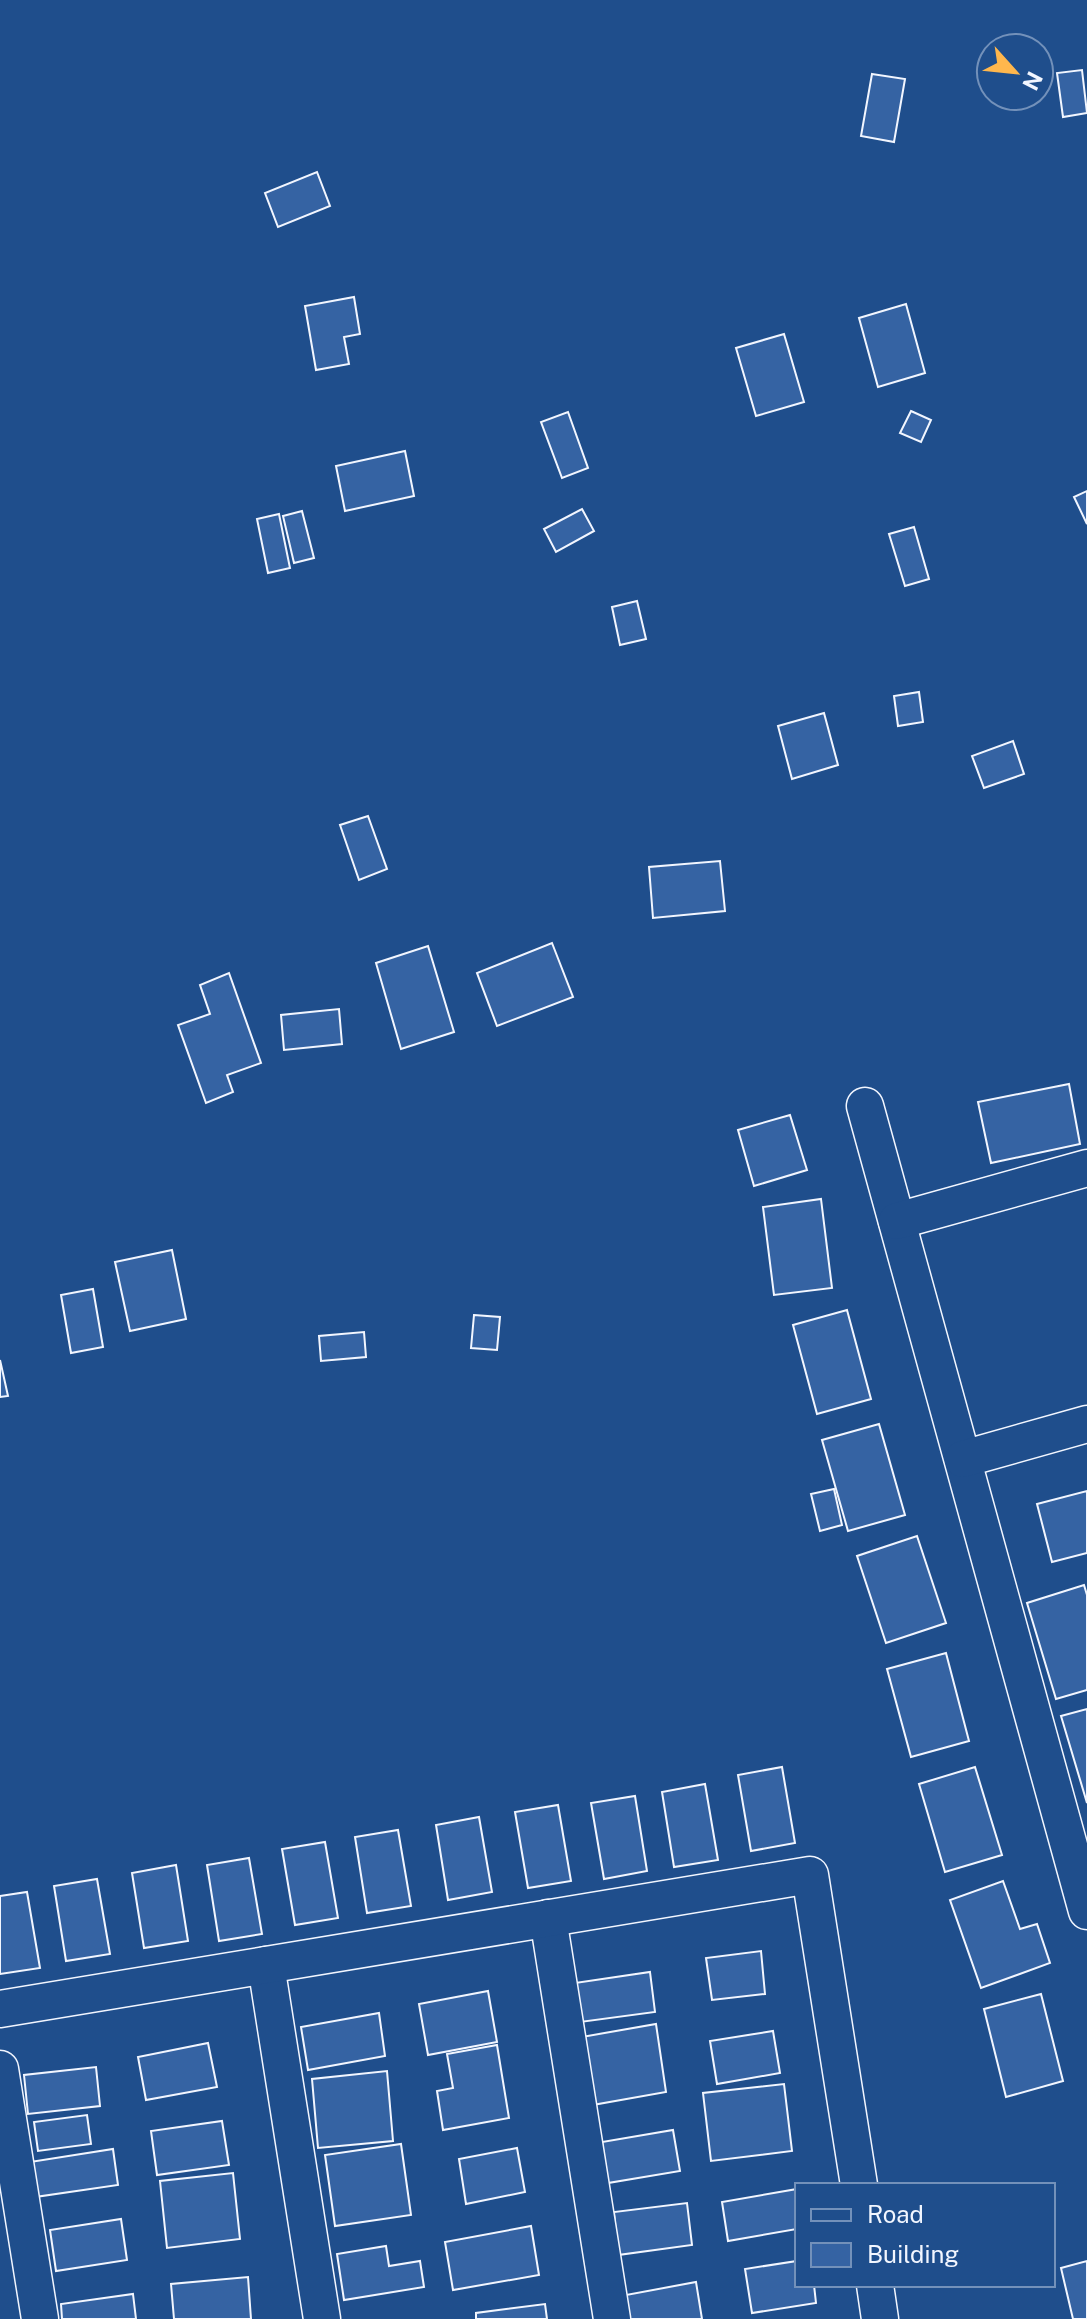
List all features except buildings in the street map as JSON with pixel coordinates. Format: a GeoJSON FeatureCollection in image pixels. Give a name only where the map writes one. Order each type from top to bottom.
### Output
{"type":"FeatureCollection","features":[{"type":"Feature","properties":{"kind":"street"},"geometry":{"type":"LineString","coordinates":[[865,1106],[1087,1911]]}},
{"type":"Feature","properties":{"kind":"street"},"geometry":{"type":"LineString","coordinates":[[897,1221],[1087,1168]]}},
{"type":"Feature","properties":{"kind":"street"},"geometry":{"type":"LineString","coordinates":[[963,1459],[1087,1424]]}},
{"type":"Feature","properties":{"kind":"street"},"geometry":{"type":"LineString","coordinates":[[0,2009],[810,1875],[859,2183]]}},
{"type":"Feature","properties":{"kind":"street"},"geometry":{"type":"LineString","coordinates":[[548,1918],[612,2319]]}},
{"type":"Feature","properties":{"kind":"street"},"geometry":{"type":"LineString","coordinates":[[266,1965],[322,2319]]}},
{"type":"Feature","properties":{"kind":"street"},"geometry":{"type":"LineString","coordinates":[[0,2069],[40,2319]]}},
{"type":"Feature","properties":{"kind":"street"},"geometry":{"type":"LineString","coordinates":[[875,2287],[880,2319]]}}]}
